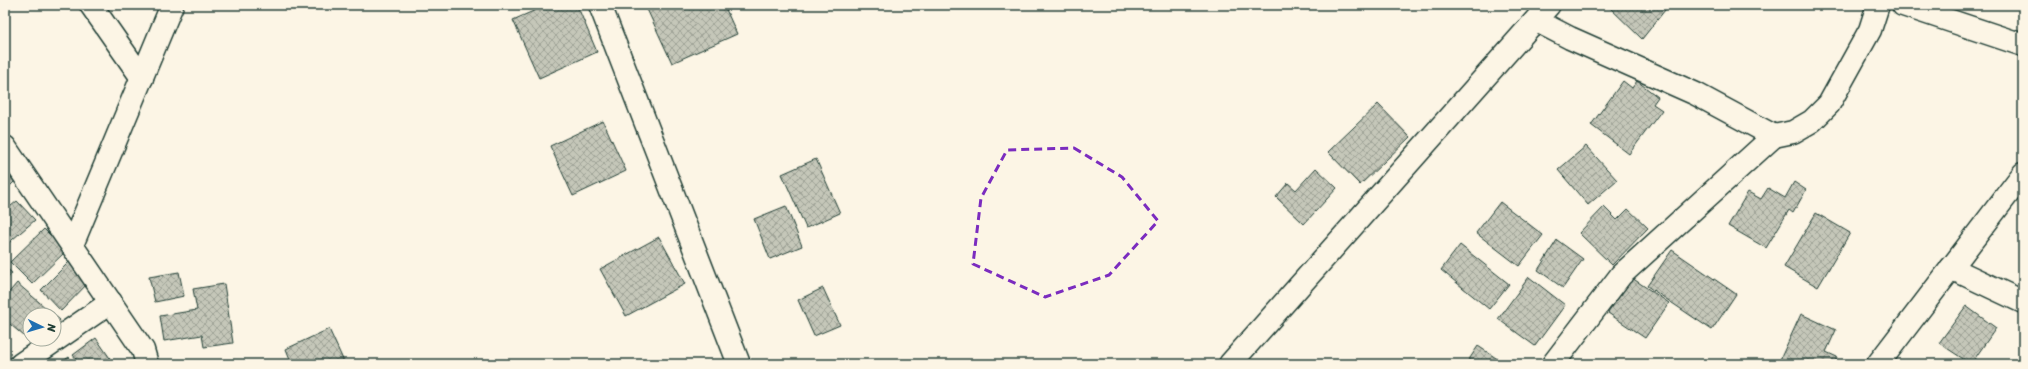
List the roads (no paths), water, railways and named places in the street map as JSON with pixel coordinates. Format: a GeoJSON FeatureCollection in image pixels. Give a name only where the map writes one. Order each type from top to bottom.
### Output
{"type":"FeatureCollection","features":[{"type":"Feature","properties":{"kind":"street"},"geometry":{"type":"LineString","coordinates":[[91,5],[142,78]]}},
{"type":"Feature","properties":{"kind":"street"},"geometry":{"type":"LineString","coordinates":[[72,245],[172,5]]}},
{"type":"Feature","properties":{"kind":"street"},"geometry":{"type":"LineString","coordinates":[[600,5],[739,364]]}},
{"type":"Feature","properties":{"kind":"street"},"geometry":{"type":"LineString","coordinates":[[1553,364],[1621,274],[1774,136],[1793,132],[1812,121],[1829,104],[1870,30],[1878,5]]}},
{"type":"Feature","properties":{"kind":"street"},"geometry":{"type":"LineString","coordinates":[[1903,5],[2023,45]]}},
{"type":"Feature","properties":{"kind":"street"},"geometry":{"type":"LineString","coordinates":[[1230,364],[1543,13],[1570,38],[1696,94],[1774,136]]}},
{"type":"Feature","properties":{"kind":"street"},"geometry":{"type":"LineString","coordinates":[[5,148],[143,350],[147,364]]}},
{"type":"Feature","properties":{"kind":"street"},"geometry":{"type":"LineString","coordinates":[[1878,364],[2023,174]]}},
{"type":"Feature","properties":{"kind":"street"},"geometry":{"type":"LineString","coordinates":[[1951,268],[2023,302]]}},
{"type":"Feature","properties":{"kind":"street"},"geometry":{"type":"LineString","coordinates":[[21,364],[110,302]]}}]}
